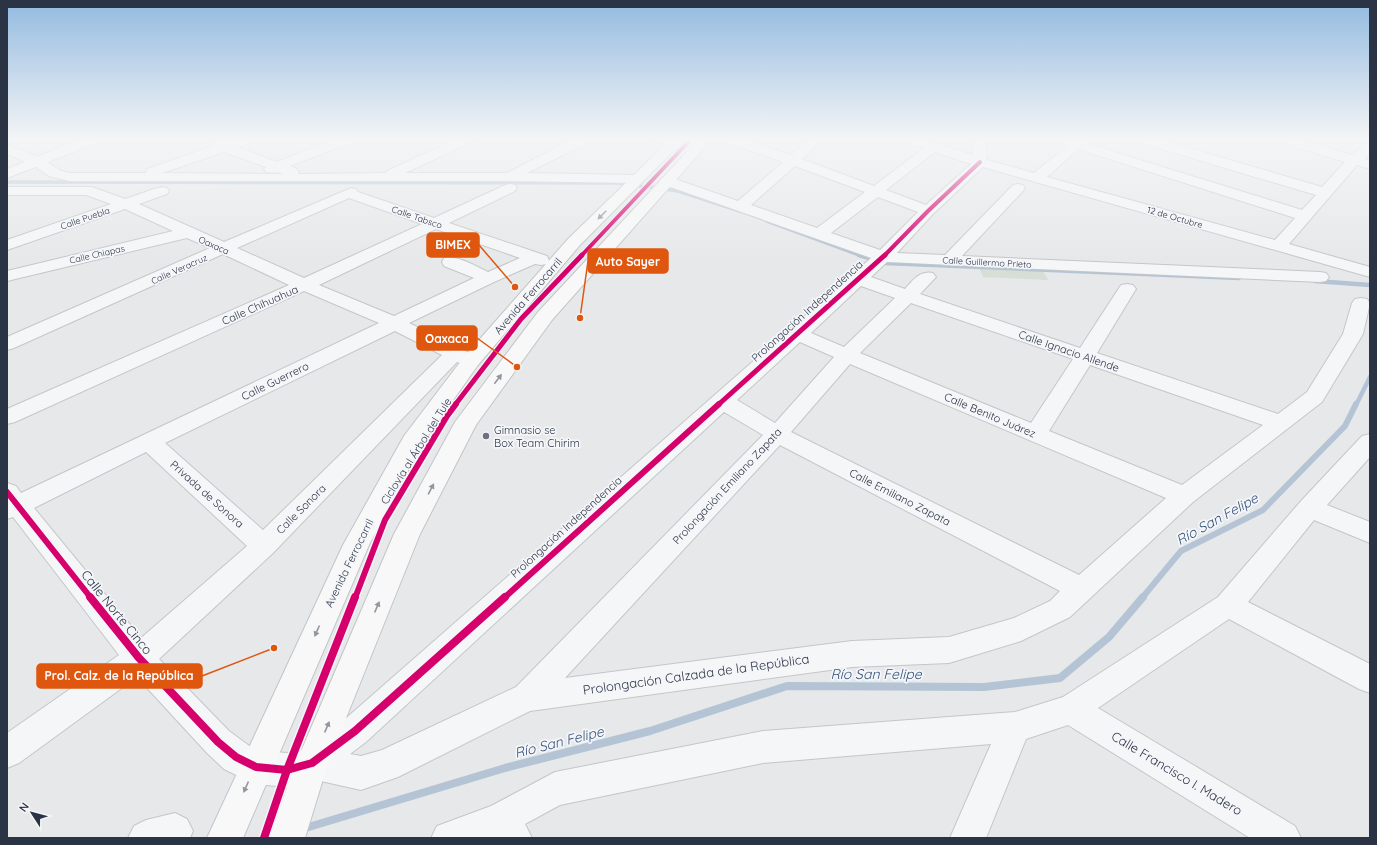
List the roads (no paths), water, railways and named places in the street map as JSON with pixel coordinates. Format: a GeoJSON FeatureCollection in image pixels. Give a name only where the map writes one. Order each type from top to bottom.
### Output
{"type":"FeatureCollection","features":[{"type":"Feature","properties":{"kind":"main road","name":"Avenida Ferrocarril"},"geometry":{"type":"LineString","coordinates":[[228,830],[356,545],[412,441],[463,357],[545,261],[574,242],[638,178]]}},
{"type":"Feature","properties":{"kind":"main road"},"geometry":{"type":"LineString","coordinates":[[287,838],[312,763],[407,534],[466,422],[545,316],[670,178]]}},
{"type":"Feature","properties":{"kind":"street"},"geometry":{"type":"LineString","coordinates":[[399,178],[632,184]]}},
{"type":"Feature","properties":{"kind":"street","name":"Calle Chihuahua"},"geometry":{"type":"LineString","coordinates":[[7,417],[437,224],[516,178]]}},
{"type":"Feature","properties":{"kind":"street"},"geometry":{"type":"LineString","coordinates":[[741,206],[772,178]]}},
{"type":"Feature","properties":{"kind":"street"},"geometry":{"type":"LineString","coordinates":[[840,178],[928,211]]}},
{"type":"Feature","properties":{"kind":"street"},"geometry":{"type":"LineString","coordinates":[[820,234],[893,178]]}},
{"type":"Feature","properties":{"kind":"street","name":"Prolongación Independencia"},"geometry":{"type":"LineString","coordinates":[[256,767],[287,770],[312,763],[354,730],[797,334],[873,265],[928,211],[973,178]]}},
{"type":"Feature","properties":{"kind":"street","name":"12 de Octubre"},"geometry":{"type":"LineString","coordinates":[[1011,178],[1023,185],[1279,246],[1370,272]]}},
{"type":"Feature","properties":{"kind":"street"},"geometry":{"type":"LineString","coordinates":[[949,260],[1023,185],[1031,178]]}},
{"type":"Feature","properties":{"kind":"street"},"geometry":{"type":"LineString","coordinates":[[1190,178],[1305,216]]}},
{"type":"Feature","properties":{"kind":"street"},"geometry":{"type":"LineString","coordinates":[[1277,178],[1326,193]]}},
{"type":"Feature","properties":{"kind":"street"},"geometry":{"type":"LineString","coordinates":[[1322,178],[1335,182]]}},
{"type":"Feature","properties":{"kind":"street"},"geometry":{"type":"LineString","coordinates":[[1279,246],[1338,178]]}},
{"type":"Feature","properties":{"kind":"street"},"geometry":{"type":"LineString","coordinates":[[321,192],[349,193],[510,182]]}},
{"type":"Feature","properties":{"kind":"street","name":"Calle Guillermo Prieto"},"geometry":{"type":"LineString","coordinates":[[663,186],[741,206],[820,234],[873,265],[949,260],[1320,277]]}},
{"type":"Feature","properties":{"kind":"street"},"geometry":{"type":"LineString","coordinates":[[7,191],[281,192]]}},
{"type":"Feature","properties":{"kind":"street","name":"Oaxaca"},"geometry":{"type":"LineString","coordinates":[[87,191],[126,204],[304,285],[394,323],[463,357]]}},
{"type":"Feature","properties":{"kind":"street","name":"Calle Puebla"},"geometry":{"type":"LineString","coordinates":[[7,244],[162,191]]}},
{"type":"Feature","properties":{"kind":"street","name":"Calle Tabsco"},"geometry":{"type":"LineString","coordinates":[[349,193],[545,261]]}},
{"type":"Feature","properties":{"kind":"street","name":"Calle Veracruz"},"geometry":{"type":"LineString","coordinates":[[7,344],[349,193]]}},
{"type":"Feature","properties":{"kind":"street","name":"Calle Chiapas"},"geometry":{"type":"LineString","coordinates":[[7,276],[187,233]]}},
{"type":"Feature","properties":{"kind":"street","name":"Calle Guerrero"},"geometry":{"type":"LineString","coordinates":[[10,503],[149,442],[488,278],[545,261]]}},
{"type":"Feature","properties":{"kind":"street"},"geometry":{"type":"LineString","coordinates":[[450,262],[488,278]]}},
{"type":"Feature","properties":{"kind":"street","name":"Calle Ignacio Allende"},"geometry":{"type":"LineString","coordinates":[[873,265],[909,296],[1281,423]]}},
{"type":"Feature","properties":{"kind":"street","name":"Prolongación Emiliano Zapata"},"geometry":{"type":"LineString","coordinates":[[527,697],[777,434],[847,355],[927,277]]}},
{"type":"Feature","properties":{"kind":"street"},"geometry":{"type":"LineString","coordinates":[[1036,434],[1127,289]]}},
{"type":"Feature","properties":{"kind":"street","name":"Prolongación Calzada de la República"},"geometry":{"type":"LineString","coordinates":[[312,763],[361,773],[386,765],[527,697],[852,654],[949,650],[1022,629],[1060,609],[1184,496],[1315,397],[1353,334],[1361,303]]}},
{"type":"Feature","properties":{"kind":"street","name":"Calle Benito Juárez"},"geometry":{"type":"LineString","coordinates":[[797,334],[1184,496]]}},
{"type":"Feature","properties":{"kind":"street","name":"Calle Sonora"},"geometry":{"type":"LineString","coordinates":[[7,752],[139,658],[264,546],[463,357]]}},
{"type":"Feature","properties":{"kind":"street","name":"Calle Emiliano Zapata"},"geometry":{"type":"LineString","coordinates":[[722,401],[777,434],[1081,589]]}},
{"type":"Feature","properties":{"kind":"street","name":"Privada de Sonora"},"geometry":{"type":"LineString","coordinates":[[149,442],[264,546]]}},
{"type":"Feature","properties":{"kind":"street"},"geometry":{"type":"LineString","coordinates":[[449,838],[506,829],[555,789],[763,747],[1015,727],[1070,709],[1228,605],[1310,508],[1370,442]]}},
{"type":"Feature","properties":{"kind":"street","name":"Calle Norte Cinco"},"geometry":{"type":"LineString","coordinates":[[10,503],[139,658],[218,742],[236,757],[256,767]]}},
{"type":"Feature","properties":{"kind":"street"},"geometry":{"type":"LineString","coordinates":[[1310,508],[1370,533]]}},
{"type":"Feature","properties":{"kind":"street"},"geometry":{"type":"LineString","coordinates":[[1228,605],[1370,679]]}},
{"type":"Feature","properties":{"kind":"street","name":"Calle Francisco I. Madero"},"geometry":{"type":"LineString","coordinates":[[1070,709],[1284,838]]}},
{"type":"Feature","properties":{"kind":"street"},"geometry":{"type":"LineString","coordinates":[[968,838],[1015,727]]}},
{"type":"Feature","properties":{"kind":"waterway"},"geometry":{"type":"LineString","coordinates":[[7,182],[617,183],[641,186]]}},
{"type":"Feature","properties":{"kind":"waterway"},"geometry":{"type":"LineString","coordinates":[[650,187],[678,191],[740,211]]}},
{"type":"Feature","properties":{"kind":"waterway"},"geometry":{"type":"LineString","coordinates":[[767,221],[860,255]]}},
{"type":"Feature","properties":{"kind":"waterway"},"geometry":{"type":"LineString","coordinates":[[860,255],[886,263],[1239,278]]}},
{"type":"Feature","properties":{"kind":"waterway"},"geometry":{"type":"LineString","coordinates":[[1315,281],[1370,285]]}},
{"type":"Feature","properties":{"kind":"waterway","name":"Río San Felipe"},"geometry":{"type":"LineString","coordinates":[[1356,405],[1370,377]]}},
{"type":"Feature","properties":{"kind":"waterway","name":"Río San Felipe"},"geometry":{"type":"LineString","coordinates":[[1142,598],[1181,551],[1263,510],[1345,426],[1356,404]]}},
{"type":"Feature","properties":{"kind":"waterway","name":"Río San Felipe"},"geometry":{"type":"LineString","coordinates":[[302,829],[505,768],[650,731],[787,686],[984,687],[1060,678],[1109,637],[1143,597]]}},
{"type":"Feature","properties":{"kind":"place","name":"BIMEX"},"geometry":{"type":"Point","coordinates":[515,287]}},
{"type":"Feature","properties":{"kind":"place","name":"Auto Sayer"},"geometry":{"type":"Point","coordinates":[580,318]}},
{"type":"Feature","properties":{"kind":"place","name":"Oaxaca"},"geometry":{"type":"Point","coordinates":[517,367]}},
{"type":"Feature","properties":{"kind":"place","name":"Gimnasio se Box Team Chirim"},"geometry":{"type":"Point","coordinates":[486,436]}},
{"type":"Feature","properties":{"kind":"place","name":"Prol. Calz. de la República"},"geometry":{"type":"Point","coordinates":[274,648]}}]}
